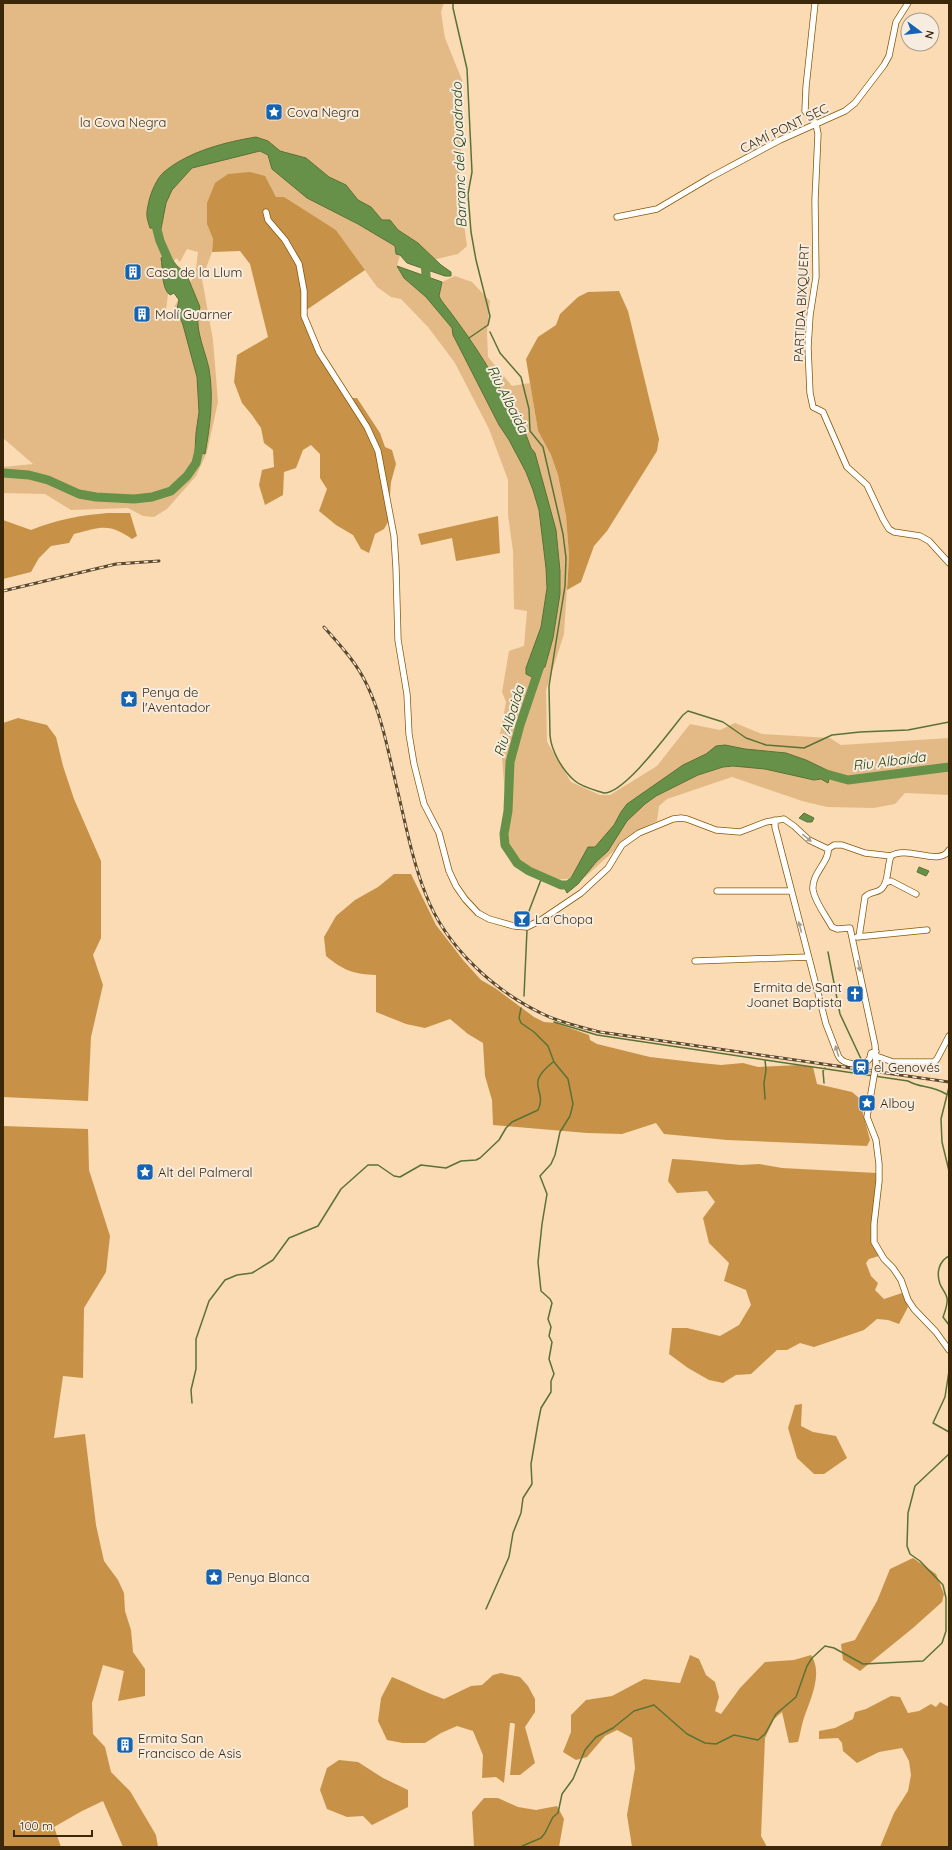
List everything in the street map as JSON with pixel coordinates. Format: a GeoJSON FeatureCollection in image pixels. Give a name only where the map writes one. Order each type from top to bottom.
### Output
{"type":"FeatureCollection","features":[{"type":"Feature","properties":{"kind":"street"},"geometry":{"type":"LineString","coordinates":[[814,3],[805,111],[816,124]]}},
{"type":"Feature","properties":{"kind":"street","name":"CAMÍ PONT SEC"},"geometry":{"type":"LineString","coordinates":[[617,217],[657,209],[780,140],[845,111],[863,94],[889,56],[896,22],[908,3]]}},
{"type":"Feature","properties":{"kind":"street","name":"PARTIDA BIXQUERT"},"geometry":{"type":"LineString","coordinates":[[816,124],[818,134],[815,200],[816,277],[810,315],[808,347],[810,393],[813,407],[823,412],[847,467],[867,485],[889,529],[894,532],[920,536],[928,541],[949,563]]}},
{"type":"Feature","properties":{"kind":"street"},"geometry":{"type":"LineString","coordinates":[[266,212],[268,220],[284,240],[299,264],[303,285],[304,316],[319,352],[367,427],[378,451],[393,530],[396,568],[398,640],[407,689],[409,734],[414,764],[424,804],[439,833],[449,871],[456,886],[465,899],[478,913],[489,919],[514,926],[527,927],[546,917],[581,893],[608,868],[622,845],[639,832],[674,819],[681,818],[716,830],[734,832],[740,832],[775,820],[786,820],[809,840],[828,849]]}},
{"type":"Feature","properties":{"kind":"street"},"geometry":{"type":"LineString","coordinates":[[775,820],[775,828],[808,957],[826,1024],[839,1059],[847,1062],[865,1064],[870,1058],[871,1053],[896,1062],[934,1062],[949,1036]]}},
{"type":"Feature","properties":{"kind":"street"},"geometry":{"type":"LineString","coordinates":[[828,849],[834,845],[842,845],[865,853],[891,856],[898,853],[910,853],[939,857],[945,856],[949,850]]}},
{"type":"Feature","properties":{"kind":"street"},"geometry":{"type":"LineString","coordinates":[[828,849],[828,855],[816,877],[813,886],[814,895],[832,927],[836,929],[850,928],[876,1054],[876,1064],[867,1116],[876,1140],[879,1164],[874,1242],[884,1259],[893,1268],[901,1280],[908,1300],[914,1309],[936,1332],[949,1350]]}},
{"type":"Feature","properties":{"kind":"street"},"geometry":{"type":"LineString","coordinates":[[859,937],[865,897],[867,894],[881,889],[885,883],[891,856]]}},
{"type":"Feature","properties":{"kind":"street"},"geometry":{"type":"LineString","coordinates":[[885,883],[891,881],[916,894]]}},
{"type":"Feature","properties":{"kind":"street"},"geometry":{"type":"LineString","coordinates":[[717,891],[791,892]]}},
{"type":"Feature","properties":{"kind":"street"},"geometry":{"type":"LineString","coordinates":[[852,937],[927,930]]}},
{"type":"Feature","properties":{"kind":"street"},"geometry":{"type":"LineString","coordinates":[[695,961],[808,957]]}},
{"type":"Feature","properties":{"kind":"green space","name":"la Cova Negra"},"geometry":{"type":"Polygon","coordinates":[[[3,3],[444,3],[441,12],[445,38],[462,80],[460,124],[461,151],[459,165],[467,246],[458,254],[432,260],[307,198],[358,224],[395,246],[396,254],[400,255],[397,266],[442,282],[455,276],[472,282],[490,301],[487,333],[488,357],[512,386],[530,383],[538,431],[551,455],[558,475],[566,516],[569,556],[564,634],[546,690],[547,742],[571,782],[600,795],[610,795],[657,766],[690,724],[720,730],[735,723],[762,734],[830,738],[841,745],[949,738],[949,795],[905,793],[895,804],[874,808],[827,807],[802,801],[732,777],[667,799],[659,806],[657,821],[636,831],[585,877],[554,880],[521,864],[509,843],[500,734],[506,702],[502,692],[509,651],[524,646],[527,611],[514,609],[513,551],[508,515],[508,480],[489,429],[455,363],[428,327],[401,299],[391,297],[377,287],[336,230],[284,198],[208,226],[213,239],[212,252],[202,279],[213,340],[218,402],[207,452],[196,476],[167,509],[154,517],[143,516],[128,508],[71,510],[45,494],[3,493],[3,467],[33,464],[3,438],[3,3]],[[187,249],[180,262],[176,258],[172,264],[166,310],[168,319],[178,300],[192,279],[196,269],[198,252],[187,249]]]}},
{"type":"Feature","properties":{"kind":"shaded area"},"geometry":{"type":"Polygon","coordinates":[[[256,137],[268,141],[280,151],[306,158],[329,177],[346,185],[358,200],[371,207],[382,220],[390,220],[398,230],[418,243],[441,265],[451,272],[451,276],[445,276],[407,263],[400,255],[396,254],[395,246],[358,224],[307,198],[272,169],[268,155],[260,151],[192,168],[172,190],[166,203],[161,229],[150,228],[147,215],[149,201],[155,185],[164,172],[185,158],[208,148],[256,137]]]}},
{"type":"Feature","properties":{"kind":"shaded area"},"geometry":{"type":"Polygon","coordinates":[[[250,172],[265,176],[276,197],[284,197],[336,230],[365,270],[302,313],[302,318],[319,356],[345,398],[357,398],[380,433],[385,447],[392,450],[396,464],[391,482],[388,522],[384,529],[375,534],[369,553],[361,549],[353,535],[336,525],[319,511],[327,489],[320,478],[320,454],[311,445],[303,450],[296,468],[284,472],[283,495],[265,505],[259,485],[262,470],[274,467],[273,450],[264,443],[261,428],[242,403],[234,382],[237,355],[268,337],[250,264],[240,251],[212,252],[213,239],[207,224],[207,203],[215,183],[228,174],[250,172]]]}},
{"type":"Feature","properties":{"kind":"shaded area"},"geometry":{"type":"Polygon","coordinates":[[[168,254],[177,266],[188,275],[200,307],[198,322],[200,338],[209,369],[211,391],[210,422],[205,454],[195,451],[199,412],[197,377],[183,325],[177,309],[179,300],[174,293],[170,295],[165,288],[161,258],[168,254]]]}},
{"type":"Feature","properties":{"kind":"shaded area"},"geometry":{"type":"Polygon","coordinates":[[[397,266],[442,282],[439,296],[441,300],[484,360],[518,425],[523,427],[531,448],[535,453],[556,530],[560,571],[560,594],[553,638],[545,667],[532,677],[526,674],[526,668],[541,627],[547,588],[539,510],[533,490],[526,472],[499,425],[453,335],[452,328],[426,297],[404,278],[397,266]]]}},
{"type":"Feature","properties":{"kind":"shaded area"},"geometry":{"type":"Polygon","coordinates":[[[619,291],[628,311],[659,439],[657,451],[607,531],[594,546],[581,582],[567,590],[569,556],[566,516],[558,475],[551,455],[538,431],[526,359],[538,337],[556,325],[560,314],[578,297],[588,292],[619,291]]]}},
{"type":"Feature","properties":{"kind":"shaded area"},"geometry":{"type":"Polygon","coordinates":[[[108,513],[130,513],[137,536],[132,539],[117,530],[104,528],[74,534],[69,543],[51,546],[39,558],[31,572],[3,579],[3,520],[31,530],[69,518],[108,513]]]}},
{"type":"Feature","properties":{"kind":"shaded area"},"geometry":{"type":"Polygon","coordinates":[[[498,516],[500,553],[456,561],[452,538],[421,545],[418,534],[498,516]]]}},
{"type":"Feature","properties":{"kind":"shaded area"},"geometry":{"type":"Polygon","coordinates":[[[18,718],[47,725],[56,737],[63,766],[74,799],[101,861],[101,938],[93,955],[103,985],[91,1037],[88,1101],[3,1097],[3,723],[18,718]]]}},
{"type":"Feature","properties":{"kind":"shaded area"},"geometry":{"type":"Polygon","coordinates":[[[725,745],[745,749],[786,753],[806,760],[831,772],[828,783],[821,779],[814,780],[765,769],[733,766],[723,767],[698,775],[656,796],[645,804],[627,821],[608,851],[596,862],[578,884],[567,893],[564,887],[571,878],[588,847],[595,847],[614,825],[627,804],[683,765],[706,754],[716,746],[725,745]]]}},
{"type":"Feature","properties":{"kind":"shaded area"},"geometry":{"type":"Polygon","coordinates":[[[804,813],[814,818],[812,822],[807,822],[799,818],[804,813]]]}},
{"type":"Feature","properties":{"kind":"shaded area"},"geometry":{"type":"Polygon","coordinates":[[[919,867],[929,871],[926,876],[917,872],[919,867]]]}},
{"type":"Feature","properties":{"kind":"shaded area"},"geometry":{"type":"Polygon","coordinates":[[[394,874],[411,874],[436,925],[463,960],[481,980],[495,988],[534,1017],[544,1022],[556,1023],[589,1035],[590,1040],[597,1044],[650,1057],[721,1065],[743,1063],[758,1067],[800,1065],[813,1067],[817,1084],[852,1092],[859,1098],[870,1140],[867,1146],[727,1140],[664,1134],[656,1123],[622,1134],[587,1133],[493,1125],[492,1100],[485,1076],[483,1043],[468,1034],[450,1019],[425,1028],[406,1024],[376,1012],[376,975],[355,973],[338,965],[326,956],[324,937],[336,916],[355,900],[378,887],[394,874]]]}},
{"type":"Feature","properties":{"kind":"shaded area"},"geometry":{"type":"Polygon","coordinates":[[[3,1126],[88,1129],[89,1170],[110,1236],[106,1272],[84,1308],[83,1378],[63,1376],[54,1438],[85,1434],[96,1525],[104,1561],[118,1580],[124,1593],[125,1611],[131,1630],[133,1652],[145,1669],[145,1696],[118,1701],[124,1671],[103,1665],[92,1703],[93,1734],[105,1747],[111,1772],[130,1791],[156,1835],[158,1847],[123,1847],[103,1801],[54,1827],[61,1847],[3,1847],[3,1126]]]}},
{"type":"Feature","properties":{"kind":"shaded area"},"geometry":{"type":"Polygon","coordinates":[[[672,1159],[741,1165],[759,1164],[782,1168],[877,1173],[871,1243],[879,1256],[869,1259],[866,1263],[871,1276],[878,1283],[875,1290],[884,1299],[902,1293],[908,1307],[899,1324],[888,1320],[877,1319],[864,1330],[814,1347],[800,1343],[787,1350],[777,1350],[751,1374],[736,1375],[723,1383],[709,1380],[688,1368],[669,1354],[672,1328],[687,1328],[720,1336],[739,1325],[751,1305],[746,1290],[724,1281],[729,1263],[709,1243],[703,1218],[715,1202],[707,1191],[677,1193],[668,1181],[672,1159]]]}},
{"type":"Feature","properties":{"kind":"shaded area"},"geometry":{"type":"Polygon","coordinates":[[[802,1404],[801,1426],[813,1432],[836,1436],[847,1458],[824,1474],[814,1474],[797,1458],[788,1428],[795,1405],[802,1404]]]}},
{"type":"Feature","properties":{"kind":"shaded area"},"geometry":{"type":"Polygon","coordinates":[[[913,1558],[936,1574],[944,1594],[942,1602],[913,1628],[860,1671],[843,1660],[841,1644],[855,1640],[877,1601],[890,1569],[913,1558]]]}},
{"type":"Feature","properties":{"kind":"shaded area"},"geometry":{"type":"Polygon","coordinates":[[[690,1655],[699,1659],[706,1675],[715,1682],[719,1697],[715,1711],[721,1714],[740,1688],[765,1662],[794,1660],[811,1655],[815,1663],[816,1679],[798,1742],[789,1743],[782,1712],[774,1719],[765,1738],[761,1836],[767,1847],[632,1847],[627,1815],[635,1768],[632,1738],[617,1730],[605,1736],[587,1757],[576,1760],[563,1752],[571,1732],[571,1715],[586,1700],[612,1696],[644,1679],[680,1683],[690,1655]]]}},
{"type":"Feature","properties":{"kind":"shaded area"},"geometry":{"type":"Polygon","coordinates":[[[501,1673],[520,1677],[528,1686],[535,1699],[535,1712],[525,1727],[535,1763],[520,1775],[510,1775],[515,1724],[513,1723],[510,1723],[504,1783],[496,1777],[482,1778],[483,1755],[473,1731],[457,1726],[441,1733],[425,1743],[403,1743],[387,1740],[378,1721],[381,1698],[392,1677],[444,1699],[471,1686],[482,1685],[493,1675],[501,1673]]]}},
{"type":"Feature","properties":{"kind":"shaded area"},"geometry":{"type":"Polygon","coordinates":[[[891,1696],[900,1697],[908,1713],[919,1711],[931,1704],[936,1707],[940,1702],[949,1707],[949,1847],[880,1847],[894,1813],[908,1791],[911,1775],[909,1761],[902,1748],[879,1752],[857,1763],[843,1751],[842,1743],[838,1738],[819,1739],[819,1731],[835,1728],[853,1719],[855,1712],[866,1709],[891,1696]]]}},
{"type":"Feature","properties":{"kind":"shaded area"},"geometry":{"type":"Polygon","coordinates":[[[339,1760],[358,1762],[383,1778],[408,1790],[408,1807],[372,1825],[363,1816],[347,1817],[327,1809],[320,1790],[327,1768],[339,1760]]]}},
{"type":"Feature","properties":{"kind":"shaded area"},"geometry":{"type":"Polygon","coordinates":[[[484,1798],[498,1798],[518,1807],[536,1810],[557,1806],[564,1819],[559,1847],[474,1847],[472,1812],[484,1798]]]}},
{"type":"Feature","properties":{"kind":"waterway","name":"Barranc del Quadrado"},"geometry":{"type":"LineString","coordinates":[[453,3],[467,69],[472,172],[468,194],[471,232],[476,260],[490,316],[488,325],[469,338]]}},
{"type":"Feature","properties":{"kind":"waterway","name":"Riu Albaida"},"geometry":{"type":"LineString","coordinates":[[154,218],[160,241],[171,266]]}},
{"type":"Feature","properties":{"kind":"waterway","name":"Riu Albaida"},"geometry":{"type":"LineString","coordinates":[[422,259],[425,262],[427,288]]}},
{"type":"Feature","properties":{"kind":"waterway"},"geometry":{"type":"LineString","coordinates":[[490,332],[500,353],[521,377],[529,409],[530,431],[543,447],[563,534],[566,558],[565,586],[549,686],[550,735],[558,760],[566,772],[575,781],[585,787],[604,793],[613,790],[635,773],[683,715],[688,711],[723,722],[746,738],[766,745],[804,748],[832,735],[908,730],[949,722]]}},
{"type":"Feature","properties":{"kind":"waterway","name":"Riu Albaida"},"geometry":{"type":"LineString","coordinates":[[3,473],[29,475],[48,480],[79,494],[96,497],[134,499],[152,497],[171,491],[187,476],[196,463],[201,442]]}},
{"type":"Feature","properties":{"kind":"waterway","name":"Riu Albaida"},"geometry":{"type":"LineString","coordinates":[[542,660],[520,725],[510,762],[508,811],[504,834],[505,845],[517,863],[529,871],[561,885],[568,885],[575,880]]}},
{"type":"Feature","properties":{"kind":"waterway","name":"Riu Albaida"},"geometry":{"type":"LineString","coordinates":[[819,772],[848,780],[949,767]]}},
{"type":"Feature","properties":{"kind":"waterway"},"geometry":{"type":"LineString","coordinates":[[527,926],[529,911],[542,877]]}},
{"type":"Feature","properties":{"kind":"waterway"},"geometry":{"type":"LineString","coordinates":[[524,996],[527,930]]}},
{"type":"Feature","properties":{"kind":"waterway"},"geometry":{"type":"LineString","coordinates":[[828,952],[840,1014],[862,1061]]}},
{"type":"Feature","properties":{"kind":"waterway"},"geometry":{"type":"LineString","coordinates":[[486,1609],[509,1557],[513,1533],[521,1513],[523,1498],[532,1484],[531,1464],[541,1408],[551,1392],[551,1381],[554,1374],[549,1359],[552,1342],[549,1336],[551,1327],[548,1319],[552,1303],[550,1299],[541,1291],[538,1262],[547,1194],[540,1176],[551,1164],[555,1155],[560,1132],[570,1116],[573,1104],[568,1079],[554,1062],[548,1046],[534,1032],[521,1023],[519,1018],[521,1008]]}},
{"type":"Feature","properties":{"kind":"waterway"},"geometry":{"type":"LineString","coordinates":[[554,1022],[597,1035],[908,1081],[917,1085],[936,1089],[946,1094]]}},
{"type":"Feature","properties":{"kind":"waterway"},"geometry":{"type":"LineString","coordinates":[[765,1060],[765,1099]]}},
{"type":"Feature","properties":{"kind":"waterway"},"geometry":{"type":"LineString","coordinates":[[192,1403],[191,1390],[196,1369],[196,1339],[209,1301],[225,1280],[237,1275],[252,1273],[273,1260],[289,1238],[318,1226],[341,1189],[368,1165],[378,1165],[394,1176],[400,1177],[421,1165],[446,1168],[461,1161],[476,1160],[480,1158],[499,1140],[506,1128],[512,1122],[538,1110],[540,1103],[538,1087],[539,1077],[553,1062]]}},
{"type":"Feature","properties":{"kind":"waterway"},"geometry":{"type":"LineString","coordinates":[[824,1083],[823,1071],[825,1068]]}},
{"type":"Feature","properties":{"kind":"waterway"},"geometry":{"type":"LineString","coordinates":[[949,1087],[941,1119],[942,1142],[949,1171]]}},
{"type":"Feature","properties":{"kind":"waterway"},"geometry":{"type":"LineString","coordinates":[[949,1256],[943,1261],[938,1272],[940,1284],[947,1298],[947,1306],[943,1317],[949,1325]]}},
{"type":"Feature","properties":{"kind":"waterway"},"geometry":{"type":"LineString","coordinates":[[949,1371],[945,1397],[933,1423],[949,1432]]}},
{"type":"Feature","properties":{"kind":"waterway"},"geometry":{"type":"LineString","coordinates":[[520,1847],[541,1838],[545,1833],[553,1817],[558,1813],[562,1794],[573,1779],[585,1750],[596,1737],[613,1728],[634,1711],[654,1705],[687,1734],[705,1743],[716,1744],[734,1735],[758,1740],[765,1734],[776,1714],[796,1697],[807,1666],[812,1658],[825,1646],[834,1648],[863,1664],[923,1661],[942,1643],[946,1631],[946,1598],[943,1585],[920,1561],[910,1554],[907,1546],[908,1513],[915,1486],[949,1454]]}},
{"type":"Feature","properties":{"kind":"railway"},"geometry":{"type":"LineString","coordinates":[[3,591],[116,564],[159,561]]}},
{"type":"Feature","properties":{"kind":"railway"},"geometry":{"type":"LineString","coordinates":[[324,627],[342,647],[363,677],[377,709],[409,840],[421,882],[435,914],[459,950],[474,966],[508,994],[551,1018],[600,1032],[949,1082]]}},
{"type":"Feature","properties":{"kind":"place","name":"Cova Negra"},"geometry":{"type":"Point","coordinates":[274,112]}},
{"type":"Feature","properties":{"kind":"place","name":"Casa de la Llum"},"geometry":{"type":"Point","coordinates":[133,272]}},
{"type":"Feature","properties":{"kind":"place","name":"Molí Guarner"},"geometry":{"type":"Point","coordinates":[142,314]}},
{"type":"Feature","properties":{"kind":"place","name":"Penya de l'Aventador"},"geometry":{"type":"Point","coordinates":[129,699]}},
{"type":"Feature","properties":{"kind":"place","name":"La Chopa"},"geometry":{"type":"Point","coordinates":[522,919]}},
{"type":"Feature","properties":{"kind":"place","name":"Ermita de Sant Joanet Baptista"},"geometry":{"type":"Point","coordinates":[855,994]}},
{"type":"Feature","properties":{"kind":"place","name":"el Genovés"},"geometry":{"type":"Point","coordinates":[861,1067]}},
{"type":"Feature","properties":{"kind":"place","name":"Alboy"},"geometry":{"type":"Point","coordinates":[867,1103]}},
{"type":"Feature","properties":{"kind":"place","name":"Alt del Palmeral"},"geometry":{"type":"Point","coordinates":[145,1172]}},
{"type":"Feature","properties":{"kind":"place","name":"Penya Blanca"},"geometry":{"type":"Point","coordinates":[214,1577]}},
{"type":"Feature","properties":{"kind":"place","name":"Ermita San Francisco de Asis"},"geometry":{"type":"Point","coordinates":[125,1745]}}]}
